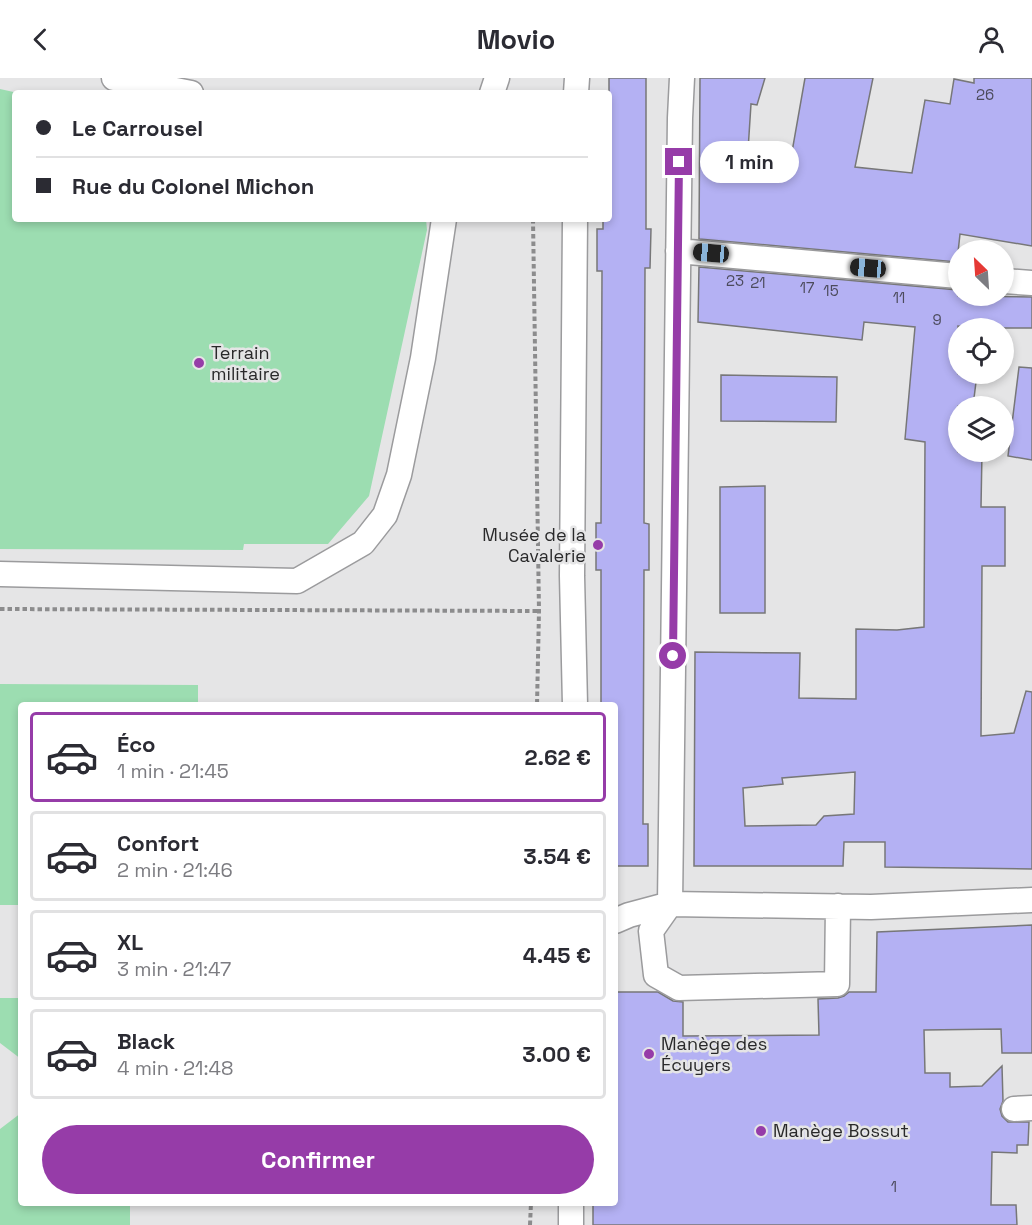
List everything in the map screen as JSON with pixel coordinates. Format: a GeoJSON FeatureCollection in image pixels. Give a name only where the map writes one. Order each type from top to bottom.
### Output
{"type":"FeatureCollection","features":[{"type":"Feature","properties":{"kind":"street"},"geometry":{"type":"LineString","coordinates":[[114,78],[176,90]]}},
{"type":"Feature","properties":{"kind":"street"},"geometry":{"type":"LineString","coordinates":[[682,78],[670,904],[651,931],[656,975],[679,988],[837,984],[838,906]]}},
{"type":"Feature","properties":{"kind":"street"},"geometry":{"type":"LineString","coordinates":[[0,574],[297,581],[363,543],[386,515],[399,475],[423,358],[444,222]]}},
{"type":"Feature","properties":{"kind":"street"},"geometry":{"type":"LineString","coordinates":[[575,222],[572,576],[575,702]]}},
{"type":"Feature","properties":{"kind":"street"},"geometry":{"type":"LineString","coordinates":[[678,251],[948,275]]}},
{"type":"Feature","properties":{"kind":"street"},"geometry":{"type":"LineString","coordinates":[[1014,282],[1032,283]]}},
{"type":"Feature","properties":{"kind":"street"},"geometry":{"type":"LineString","coordinates":[[618,920],[670,904],[871,907],[1032,900]]}},
{"type":"Feature","properties":{"kind":"street"},"geometry":{"type":"LineString","coordinates":[[571,1206],[571,1225]]}},
{"type":"Feature","properties":{"kind":"path"},"geometry":{"type":"LineString","coordinates":[[533,222],[539,611],[537,702]]}},
{"type":"Feature","properties":{"kind":"path"},"geometry":{"type":"LineString","coordinates":[[0,609],[539,611]]}},
{"type":"Feature","properties":{"kind":"path"},"geometry":{"type":"LineString","coordinates":[[530,1225],[531,1206]]}},
{"type":"Feature","properties":{"kind":"green space","name":"Terrain militaire"},"geometry":{"type":"Polygon","coordinates":[[[0,89],[12,92],[12,222],[426,222],[427,230],[369,496],[328,544],[244,544],[243,550],[0,549],[0,89]]]}},
{"type":"Feature","properties":{"kind":"green space"},"geometry":{"type":"Polygon","coordinates":[[[0,684],[198,685],[198,702],[18,702],[18,905],[0,905],[0,684]]]}},
{"type":"Feature","properties":{"kind":"green space"},"geometry":{"type":"Polygon","coordinates":[[[0,998],[18,998],[18,1057],[0,1043],[0,998]]]}},
{"type":"Feature","properties":{"kind":"green space"},"geometry":{"type":"Polygon","coordinates":[[[18,1115],[18,1206],[130,1206],[130,1225],[0,1225],[0,1129],[18,1115]]]}},
{"type":"Feature","properties":{"kind":"building","name":"Musée de la Cavalerie"},"geometry":{"type":"Polygon","coordinates":[[[609,78],[646,78],[646,229],[651,229],[650,268],[645,268],[644,523],[649,524],[649,570],[644,570],[643,824],[648,824],[648,866],[618,866],[618,702],[601,702],[601,570],[596,570],[596,523],[601,523],[602,271],[597,271],[597,229],[603,229],[603,222],[612,222],[612,90],[609,90],[609,78]]]}},
{"type":"Feature","properties":{"kind":"building"},"geometry":{"type":"Polygon","coordinates":[[[700,78],[765,78],[757,105],[751,104],[747,166],[789,169],[805,78],[873,78],[855,167],[912,173],[925,100],[950,104],[954,79],[974,83],[974,78],[1032,78],[1032,246],[1014,243],[1014,240],[996,240],[960,234],[959,240],[948,240],[948,261],[699,239],[700,78]]]}},
{"type":"Feature","properties":{"kind":"building"},"geometry":{"type":"Polygon","coordinates":[[[699,267],[948,289],[948,306],[1014,306],[1014,297],[1032,297],[1032,328],[1014,328],[1014,318],[948,318],[948,384],[976,384],[974,396],[948,396],[948,462],[982,462],[981,507],[1005,507],[1005,566],[982,566],[981,736],[1014,733],[1026,691],[1032,692],[1032,869],[885,867],[885,842],[844,842],[843,866],[694,866],[695,652],[800,653],[799,698],[856,699],[856,629],[897,630],[924,627],[925,442],[905,439],[915,327],[864,322],[862,340],[698,322],[699,267]],[[855,772],[782,778],[783,784],[743,788],[745,826],[816,825],[824,816],[854,814],[855,772]]]}},
{"type":"Feature","properties":{"kind":"building"},"geometry":{"type":"Polygon","coordinates":[[[1019,367],[1032,368],[1032,460],[1014,457],[1014,407],[1019,367]]]}},
{"type":"Feature","properties":{"kind":"building"},"geometry":{"type":"Polygon","coordinates":[[[721,375],[837,377],[836,422],[721,421],[721,375]]]}},
{"type":"Feature","properties":{"kind":"building"},"geometry":{"type":"Polygon","coordinates":[[[765,486],[765,613],[720,613],[720,487],[765,486]]]}},
{"type":"Feature","properties":{"kind":"building"},"geometry":{"type":"Polygon","coordinates":[[[1032,925],[1032,1053],[1002,1053],[1001,1029],[924,1030],[925,1073],[950,1073],[950,1087],[982,1086],[1002,1066],[1003,1101],[1000,1109],[1002,1116],[1008,1122],[1029,1122],[1028,1145],[1017,1145],[1017,1153],[992,1152],[991,1205],[1016,1205],[1017,1225],[593,1225],[593,1206],[618,1206],[618,992],[658,992],[673,1001],[683,1002],[683,1036],[819,1035],[818,999],[838,998],[849,992],[876,992],[877,932],[1032,925]]]}},
{"type":"Feature","properties":{"kind":"place","name":"Terrain militaire"},"geometry":{"type":"Point","coordinates":[199,363]}},
{"type":"Feature","properties":{"kind":"place","name":"Musée de la Cavalerie"},"geometry":{"type":"Point","coordinates":[598,545]}},
{"type":"Feature","properties":{"kind":"place","name":"Manège des Écuyers"},"geometry":{"type":"Point","coordinates":[649,1054]}},
{"type":"Feature","properties":{"kind":"place","name":"Manège Bossut"},"geometry":{"type":"Point","coordinates":[761,1131]}},
{"type":"Feature","properties":{"kind":"route"},"geometry":{"type":"LineString","coordinates":[[673,656],[679,162]]}}]}
